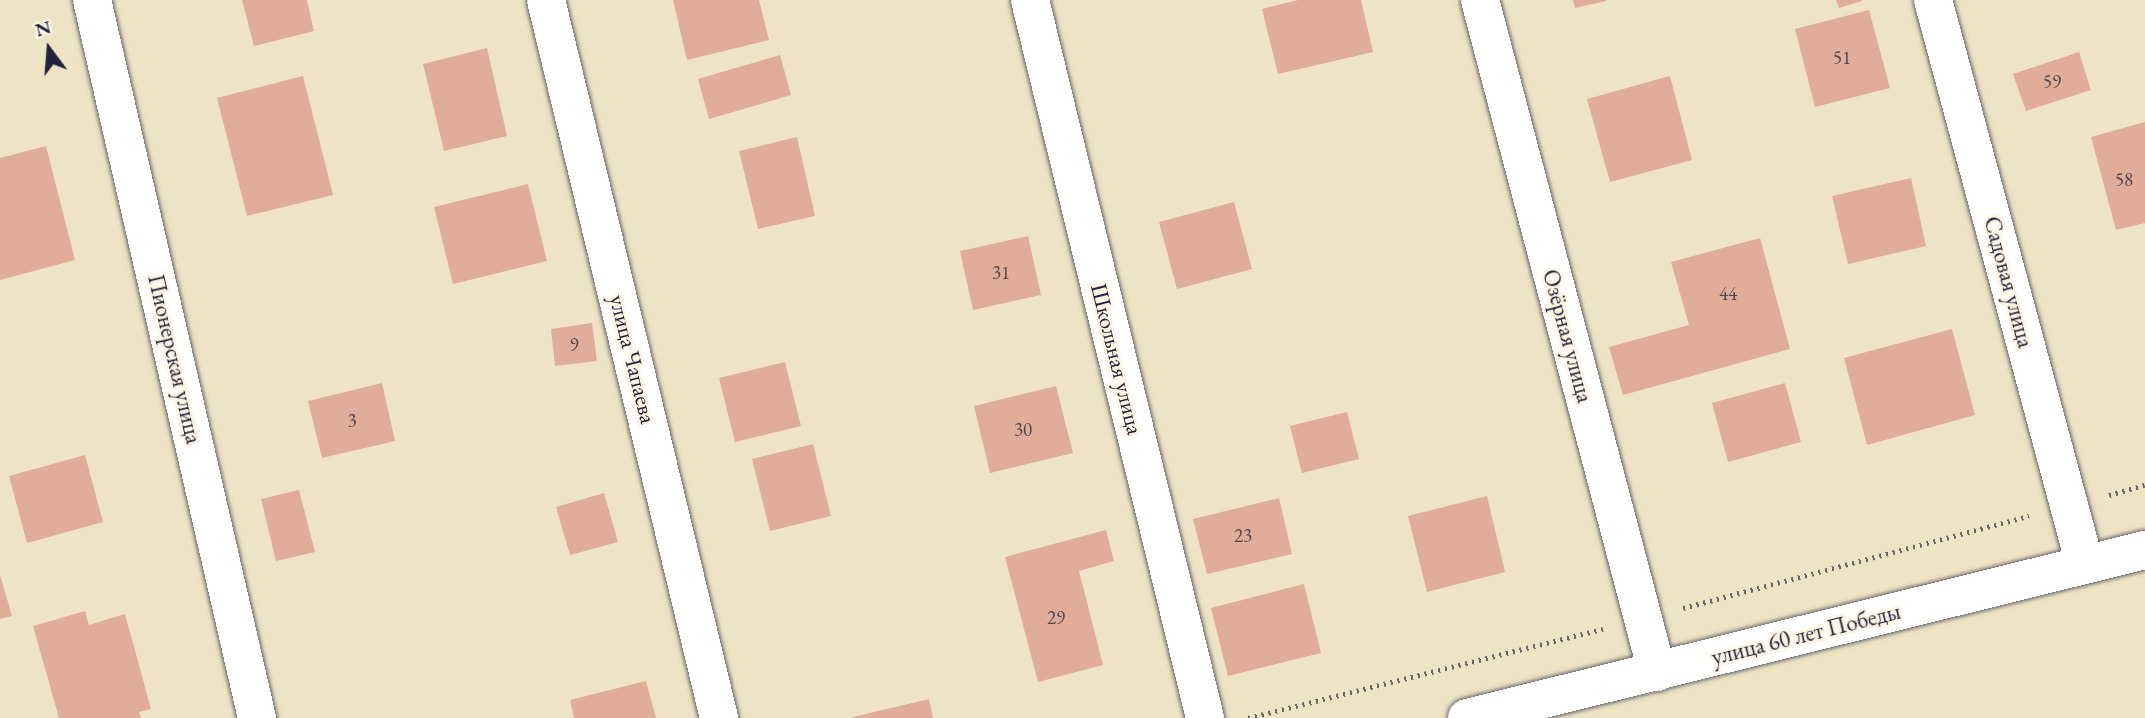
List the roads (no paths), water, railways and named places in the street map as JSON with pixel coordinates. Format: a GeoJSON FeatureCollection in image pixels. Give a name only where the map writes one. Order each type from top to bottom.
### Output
{"type":"FeatureCollection","features":[{"type":"Feature","properties":{"kind":"street","name":"Пионерская улица"},"geometry":{"type":"LineString","coordinates":[[92,0],[257,718]]}},
{"type":"Feature","properties":{"kind":"street","name":"улица Чапаева"},"geometry":{"type":"LineString","coordinates":[[546,0],[719,718]]}},
{"type":"Feature","properties":{"kind":"street","name":"Школьная улица"},"geometry":{"type":"LineString","coordinates":[[1030,0],[1205,718]]}},
{"type":"Feature","properties":{"kind":"street","name":"Озёрная улица"},"geometry":{"type":"LineString","coordinates":[[1480,0],[1657,672]]}},
{"type":"Feature","properties":{"kind":"street","name":"Садовая улица"},"geometry":{"type":"LineString","coordinates":[[1933,0],[2085,565]]}},
{"type":"Feature","properties":{"kind":"street","name":"улица 60 лет Победы"},"geometry":{"type":"LineString","coordinates":[[1467,718],[2145,550]]}}]}
